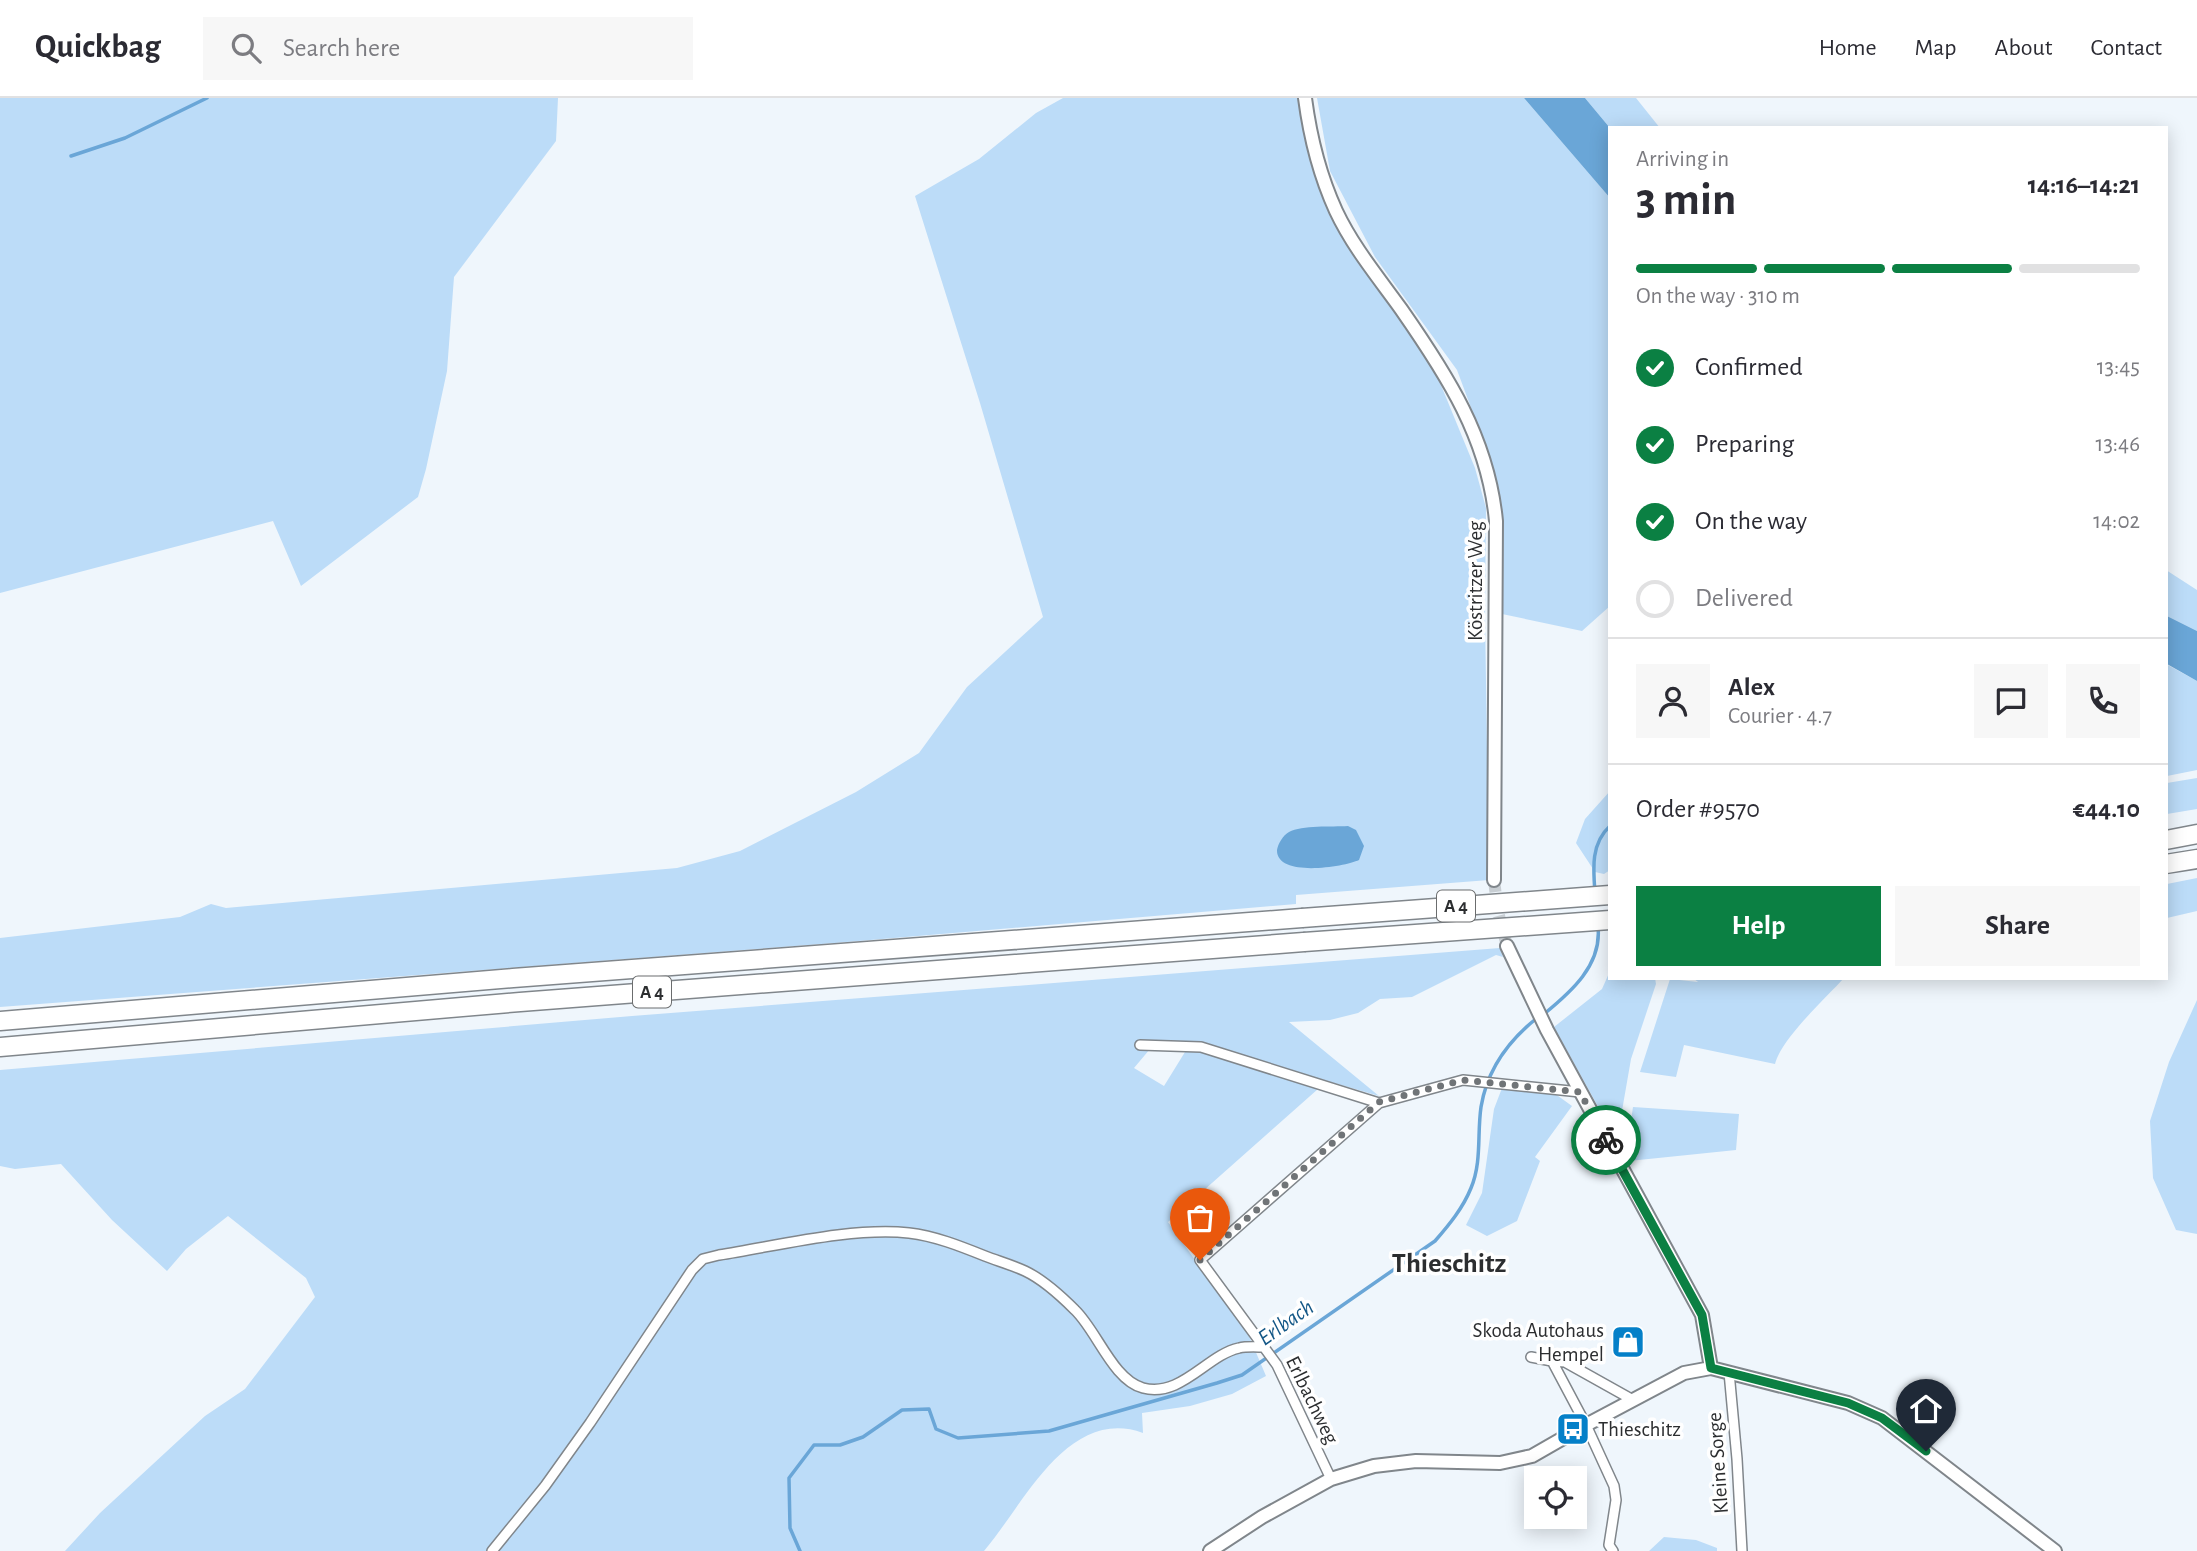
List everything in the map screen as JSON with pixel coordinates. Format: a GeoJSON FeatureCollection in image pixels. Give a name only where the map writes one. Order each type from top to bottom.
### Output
{"type":"FeatureCollection","features":[{"type":"Feature","properties":{"kind":"highway"},"geometry":{"type":"LineString","coordinates":[[2168,839],[2197,834]]}},
{"type":"Feature","properties":{"kind":"highway"},"geometry":{"type":"LineString","coordinates":[[2168,864],[2197,859]]}},
{"type":"Feature","properties":{"kind":"highway","name":"A 4"},"geometry":{"type":"LineString","coordinates":[[0,1021],[513,978],[1608,895]]}},
{"type":"Feature","properties":{"kind":"highway","name":"A 4"},"geometry":{"type":"LineString","coordinates":[[0,1047],[520,1002],[1608,920]]}},
{"type":"Feature","properties":{"kind":"main road","name":"Köstritzer Weg"},"geometry":{"type":"LineString","coordinates":[[1305,98],[1315,149],[1336,211],[1370,269],[1446,376],[1465,410],[1493,491],[1496,521],[1494,880]]}},
{"type":"Feature","properties":{"kind":"main road"},"geometry":{"type":"LineString","coordinates":[[1507,946],[1532,1002],[1702,1315],[1711,1368]]}},
{"type":"Feature","properties":{"kind":"main road"},"geometry":{"type":"LineString","coordinates":[[1211,1551],[1262,1517],[1331,1479],[1374,1466],[1416,1461],[1500,1463],[1532,1456],[1684,1373],[1711,1368],[1848,1403],[1882,1418],[2055,1551]]}},
{"type":"Feature","properties":{"kind":"street"},"geometry":{"type":"LineString","coordinates":[[1140,1045],[1201,1047],[1379,1102],[1463,1080],[1580,1092]]}},
{"type":"Feature","properties":{"kind":"street","name":"Erlbachweg"},"geometry":{"type":"LineString","coordinates":[[1331,1479],[1277,1365],[1200,1260],[1379,1102]]}},
{"type":"Feature","properties":{"kind":"street"},"geometry":{"type":"LineString","coordinates":[[492,1551],[545,1486],[590,1423],[692,1270],[704,1259],[719,1255],[877,1232],[908,1233],[957,1245],[1027,1272],[1059,1296],[1077,1311],[1118,1370],[1142,1388],[1177,1385],[1238,1348],[1267,1350]]}},
{"type":"Feature","properties":{"kind":"street"},"geometry":{"type":"LineString","coordinates":[[1531,1357],[1565,1362],[1633,1400]]}},
{"type":"Feature","properties":{"kind":"street"},"geometry":{"type":"LineString","coordinates":[[1552,1361],[1614,1486],[1616,1500],[1609,1545],[1613,1551]]}},
{"type":"Feature","properties":{"kind":"street","name":"Kleine Sorge"},"geometry":{"type":"LineString","coordinates":[[1729,1372],[1742,1551]]}},
{"type":"Feature","properties":{"kind":"shaded area"},"geometry":{"type":"Polygon","coordinates":[[[0,98],[558,98],[556,141],[454,277],[447,371],[418,497],[301,586],[273,521],[0,593],[0,98]]]}},
{"type":"Feature","properties":{"kind":"shaded area"},"geometry":{"type":"Polygon","coordinates":[[[1063,98],[1300,98],[1332,213],[1365,272],[1395,310],[1436,373],[1475,468],[1486,508],[1489,880],[1296,895],[1296,904],[835,943],[0,1007],[0,938],[180,917],[211,904],[226,908],[677,868],[740,851],[856,792],[919,753],[967,687],[1043,617],[915,196],[979,159],[1036,113],[1063,98]]]}},
{"type":"Feature","properties":{"kind":"shaded area"},"geometry":{"type":"Polygon","coordinates":[[[1317,98],[1524,98],[1608,196],[1608,608],[1582,631],[1502,614],[1500,496],[1492,464],[1457,370],[1375,257],[1330,171],[1317,98]]]}},
{"type":"Feature","properties":{"kind":"shaded area"},"geometry":{"type":"Polygon","coordinates":[[[1585,98],[1636,98],[1658,126],[1608,126],[1585,98]]]}},
{"type":"Feature","properties":{"kind":"shaded area"},"geometry":{"type":"Polygon","coordinates":[[[2168,571],[2197,590],[2197,631],[2168,616],[2168,571]]]}},
{"type":"Feature","properties":{"kind":"shaded area"},"geometry":{"type":"Polygon","coordinates":[[[2168,665],[2197,681],[2197,770],[2168,776],[2168,665]]]}},
{"type":"Feature","properties":{"kind":"shaded area"},"geometry":{"type":"Polygon","coordinates":[[[2197,778],[2197,809],[2168,814],[2168,783],[2197,778]]]}},
{"type":"Feature","properties":{"kind":"shaded area"},"geometry":{"type":"Polygon","coordinates":[[[1608,793],[1608,871],[1604,874],[1595,872],[1576,843],[1585,819],[1608,793]]]}},
{"type":"Feature","properties":{"kind":"shaded area"},"geometry":{"type":"Polygon","coordinates":[[[2197,878],[2197,911],[2168,918],[2168,884],[2197,878]]]}},
{"type":"Feature","properties":{"kind":"shaded area"},"geometry":{"type":"Polygon","coordinates":[[[1500,948],[1503,957],[1496,955],[1412,997],[1380,999],[1358,1013],[1330,1020],[1289,1022],[1379,1096],[1201,1044],[1150,1049],[1134,1068],[1164,1086],[1185,1052],[1200,1052],[1318,1089],[1168,1222],[1249,1336],[1266,1376],[1232,1394],[1190,1406],[1142,1413],[1143,1433],[1116,1428],[1092,1433],[1070,1446],[1050,1464],[984,1551],[65,1551],[100,1513],[205,1416],[245,1389],[315,1297],[306,1278],[228,1216],[186,1249],[167,1271],[112,1220],[61,1164],[15,1169],[0,1166],[0,1070],[632,1016],[1500,948]]]}},
{"type":"Feature","properties":{"kind":"shaded area"},"geometry":{"type":"Polygon","coordinates":[[[1608,976],[1608,980],[1655,980],[1656,984],[1631,1059],[1619,1128],[1612,1132],[1554,1027],[1602,989],[1608,976]]]}},
{"type":"Feature","properties":{"kind":"shaded area"},"geometry":{"type":"Polygon","coordinates":[[[1670,980],[1698,982],[1696,980],[1842,980],[1794,1031],[1775,1064],[1684,1045],[1676,1077],[1640,1072],[1670,980]]]}},
{"type":"Feature","properties":{"kind":"shaded area"},"geometry":{"type":"Polygon","coordinates":[[[2197,1000],[2197,1234],[2176,1230],[2153,1178],[2150,1121],[2169,1062],[2197,1000]]]}},
{"type":"Feature","properties":{"kind":"shaded area"},"geometry":{"type":"Polygon","coordinates":[[[1502,1088],[1554,1093],[1572,1106],[1535,1157],[1540,1161],[1517,1221],[1487,1236],[1466,1225],[1482,1193],[1494,1109],[1502,1088]]]}},
{"type":"Feature","properties":{"kind":"shaded area"},"geometry":{"type":"Polygon","coordinates":[[[1633,1107],[1739,1114],[1736,1150],[1629,1161],[1626,1154],[1633,1107]]]}},
{"type":"Feature","properties":{"kind":"shaded area"},"geometry":{"type":"Polygon","coordinates":[[[1664,1537],[1696,1540],[1717,1548],[1717,1551],[1649,1551],[1664,1537]]]}},
{"type":"Feature","properties":{"kind":"water"},"geometry":{"type":"Polygon","coordinates":[[[1524,98],[1585,98],[1608,126],[1608,196],[1524,98]]]}},
{"type":"Feature","properties":{"kind":"water"},"geometry":{"type":"Polygon","coordinates":[[[2168,616],[2197,631],[2197,681],[2168,665],[2168,616]]]}},
{"type":"Feature","properties":{"kind":"water"},"geometry":{"type":"Polygon","coordinates":[[[1348,826],[1356,830],[1364,846],[1359,860],[1312,868],[1287,864],[1280,859],[1277,850],[1283,837],[1289,832],[1309,827],[1348,826]]]}},
{"type":"Feature","properties":{"kind":"waterway"},"geometry":{"type":"LineString","coordinates":[[71,156],[125,138],[207,98]]}},
{"type":"Feature","properties":{"kind":"waterway","name":"Erlbach"},"geometry":{"type":"LineString","coordinates":[[1595,892],[1596,848],[1608,828]]}},
{"type":"Feature","properties":{"kind":"waterway","name":"Erlbach"},"geometry":{"type":"LineString","coordinates":[[1544,1014],[1574,987],[1590,965],[1598,941],[1598,927]]}},
{"type":"Feature","properties":{"kind":"waterway","name":"Erlbach"},"geometry":{"type":"LineString","coordinates":[[800,1551],[790,1528],[789,1478],[814,1445],[840,1445],[863,1437],[902,1410],[929,1409],[936,1429],[958,1438],[1049,1431],[1242,1375],[1435,1241],[1460,1209],[1474,1178],[1481,1107],[1488,1081],[1500,1057],[1517,1036],[1537,1018]]}},
{"type":"Feature","properties":{"kind":"tunnel"},"geometry":{"type":"LineString","coordinates":[[1494,880],[1498,912],[1507,946]]}},
{"type":"Feature","properties":{"kind":"way so far"},"geometry":{"type":"LineString","coordinates":[[1200,1260],[1379,1102],[1463,1080],[1580,1092],[1606,1140]]}},
{"type":"Feature","properties":{"kind":"place","name":"Skoda Autohaus Hempel"},"geometry":{"type":"Point","coordinates":[1628,1342]}},
{"type":"Feature","properties":{"kind":"place","name":"Thieschitz"},"geometry":{"type":"Point","coordinates":[1573,1429]}},
{"type":"Feature","properties":{"kind":"district","name":"Thieschitz"},"geometry":{"type":"Point","coordinates":[1449,1264]}},
{"type":"Feature","properties":{"kind":"route"},"geometry":{"type":"LineString","coordinates":[[1606,1140],[1702,1315],[1711,1368],[1848,1403],[1882,1418],[1926,1451]]}}]}
